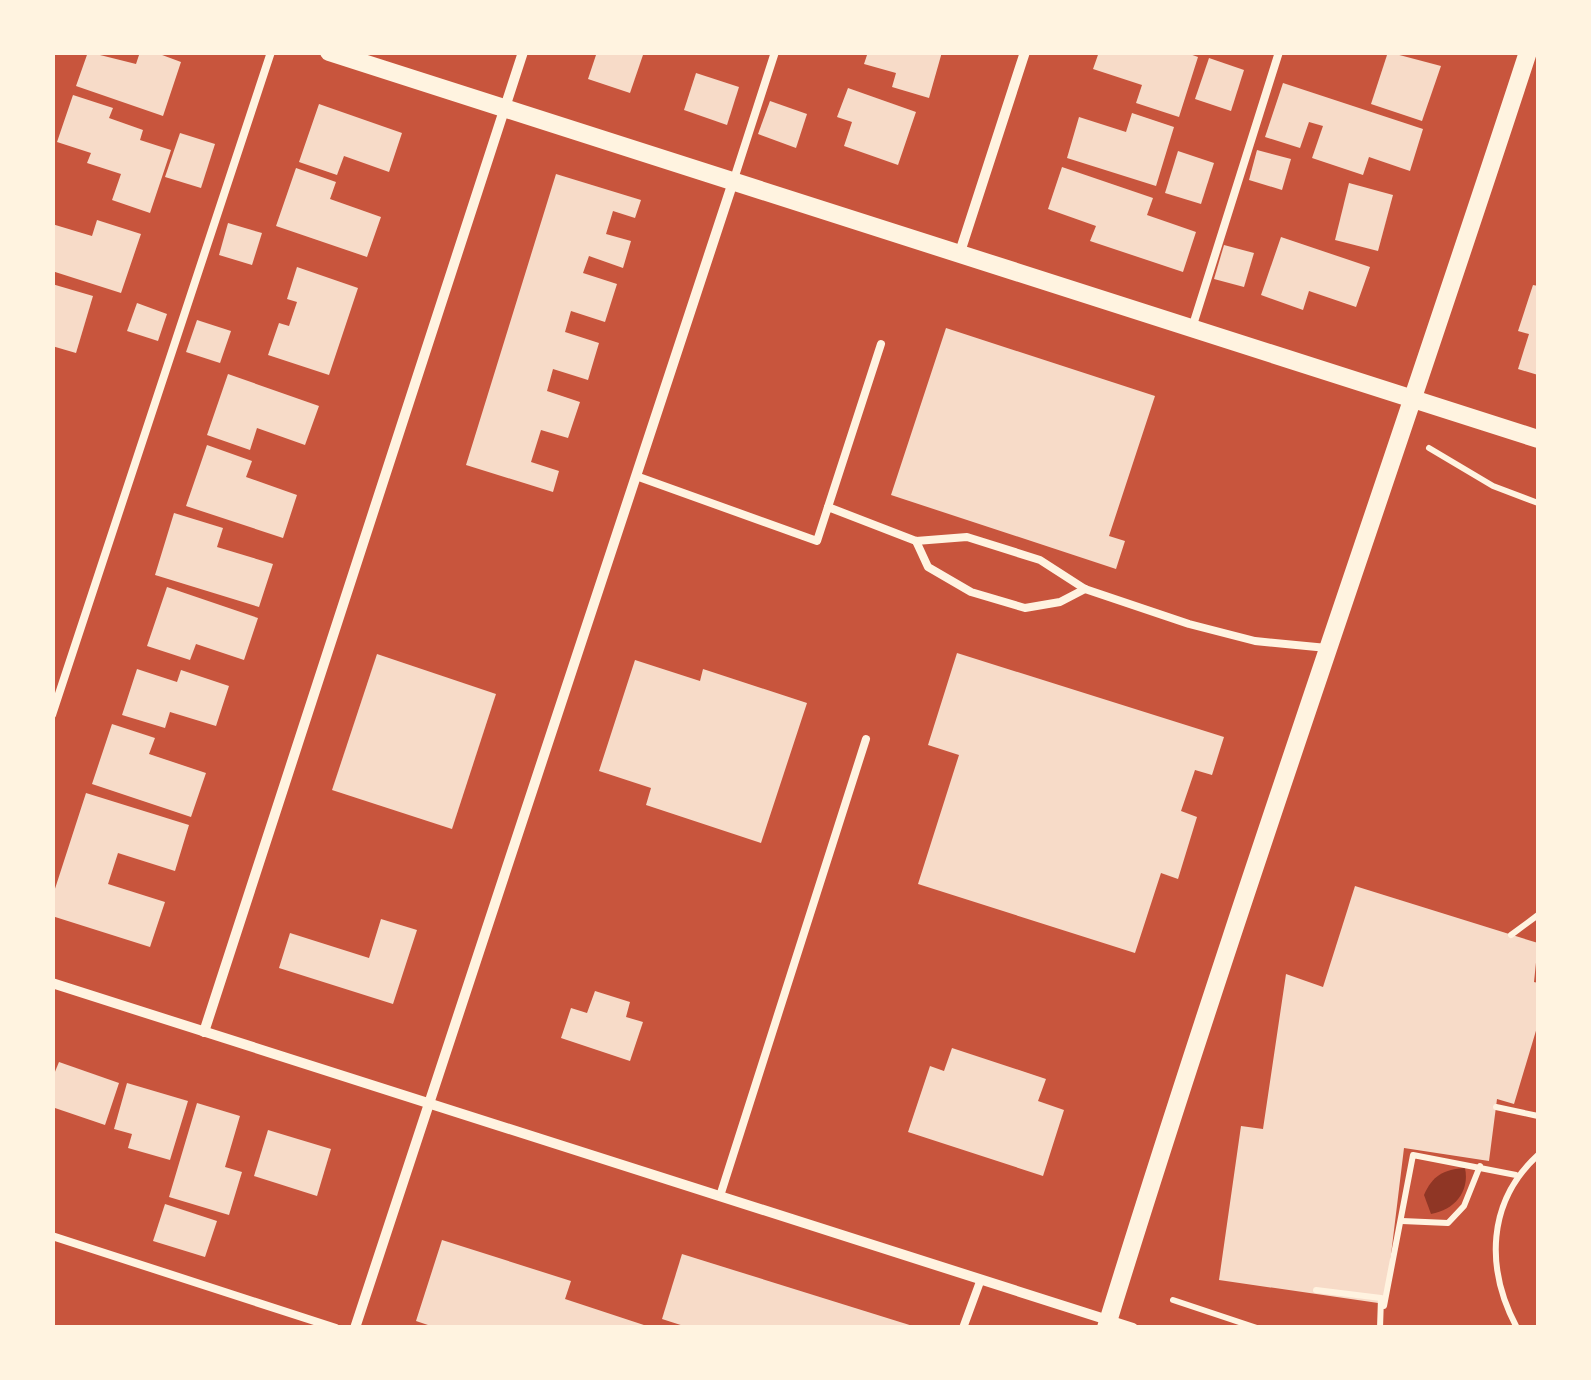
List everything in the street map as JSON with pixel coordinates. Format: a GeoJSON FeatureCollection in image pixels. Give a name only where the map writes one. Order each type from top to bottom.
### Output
{"type":"FeatureCollection","features":[{"type":"Feature","properties":{"kind":"street"},"geometry":{"type":"LineString","coordinates":[[329,52],[1538,440]]}},
{"type":"Feature","properties":{"kind":"street"},"geometry":{"type":"LineString","coordinates":[[204,1032],[523,52]]}},
{"type":"Feature","properties":{"kind":"street"},"geometry":{"type":"LineString","coordinates":[[960,252],[1026,52]]}},
{"type":"Feature","properties":{"kind":"street"},"geometry":{"type":"LineString","coordinates":[[1107,1324],[1327,648],[1415,400],[1528,52]]}},
{"type":"Feature","properties":{"kind":"street"},"geometry":{"type":"LineString","coordinates":[[355,1328],[734,182]]}},
{"type":"Feature","properties":{"kind":"street"},"geometry":{"type":"LineString","coordinates":[[52,983],[980,1279],[1107,1324],[1132,1328]]}},
{"type":"Feature","properties":{"kind":"lane"},"geometry":{"type":"LineString","coordinates":[[52,715],[271,52]]}},
{"type":"Feature","properties":{"kind":"lane"},"geometry":{"type":"LineString","coordinates":[[734,182],[775,52]]}},
{"type":"Feature","properties":{"kind":"lane"},"geometry":{"type":"LineString","coordinates":[[1192,328],[1279,52]]}},
{"type":"Feature","properties":{"kind":"lane"},"geometry":{"type":"LineString","coordinates":[[636,476],[818,540],[882,344]]}},
{"type":"Feature","properties":{"kind":"lane"},"geometry":{"type":"LineString","coordinates":[[828,507],[916,541],[967,537],[1040,560],[1085,589],[1255,641],[1327,648]]}},
{"type":"Feature","properties":{"kind":"lane"},"geometry":{"type":"LineString","coordinates":[[916,541],[928,567],[972,592],[1025,608],[1060,602],[1085,589]]}},
{"type":"Feature","properties":{"kind":"lane"},"geometry":{"type":"LineString","coordinates":[[720,1196],[866,739]]}},
{"type":"Feature","properties":{"kind":"lane"},"geometry":{"type":"LineString","coordinates":[[52,1236],[336,1328]]}},
{"type":"Feature","properties":{"kind":"lane"},"geometry":{"type":"LineString","coordinates":[[963,1328],[980,1279]]}},
{"type":"Feature","properties":{"kind":"path"},"geometry":{"type":"LineString","coordinates":[[1429,448],[1493,486],[1538,503]]}},
{"type":"Feature","properties":{"kind":"path"},"geometry":{"type":"LineString","coordinates":[[1511,935],[1538,915]]}},
{"type":"Feature","properties":{"kind":"path"},"geometry":{"type":"LineString","coordinates":[[1496,1106],[1538,1116]]}},
{"type":"Feature","properties":{"kind":"path"},"geometry":{"type":"LineString","coordinates":[[1380,1328],[1412,1154],[1516,1175]]}},
{"type":"Feature","properties":{"kind":"path"},"geometry":{"type":"LineString","coordinates":[[1517,1328],[1503,1301],[1495,1254],[1500,1215],[1516,1175],[1538,1156]]}},
{"type":"Feature","properties":{"kind":"path"},"geometry":{"type":"LineString","coordinates":[[1402,1220],[1448,1224],[1464,1206],[1480,1166]]}},
{"type":"Feature","properties":{"kind":"path"},"geometry":{"type":"LineString","coordinates":[[1316,1290],[1381,1298],[1384,1306]]}},
{"type":"Feature","properties":{"kind":"path"},"geometry":{"type":"LineString","coordinates":[[1173,1300],[1257,1328]]}},
{"type":"Feature","properties":{"kind":"shaded area"},"geometry":{"type":"Polygon","coordinates":[[[1465,1168],[1463,1192],[1453,1204],[1431,1214],[1424,1195],[1431,1183],[1445,1172],[1465,1168]]]}},
{"type":"Feature","properties":{"kind":"building"},"geometry":{"type":"Polygon","coordinates":[[[88,52],[136,64],[140,52],[154,52],[181,62],[163,116],[76,86],[88,52]]]}},
{"type":"Feature","properties":{"kind":"building"},"geometry":{"type":"Polygon","coordinates":[[[597,52],[644,52],[630,93],[588,79],[597,52]]]}},
{"type":"Feature","properties":{"kind":"building"},"geometry":{"type":"Polygon","coordinates":[[[868,52],[942,52],[929,98],[892,87],[896,73],[864,64],[868,52]]]}},
{"type":"Feature","properties":{"kind":"building"},"geometry":{"type":"Polygon","coordinates":[[[1099,52],[1184,52],[1198,57],[1179,117],[1136,103],[1142,85],[1093,69],[1099,52]]]}},
{"type":"Feature","properties":{"kind":"building"},"geometry":{"type":"Polygon","coordinates":[[[1388,52],[1441,66],[1422,121],[1371,104],[1388,52]]]}},
{"type":"Feature","properties":{"kind":"building"},"geometry":{"type":"Polygon","coordinates":[[[1209,58],[1244,70],[1231,111],[1195,99],[1209,58]]]}},
{"type":"Feature","properties":{"kind":"building"},"geometry":{"type":"Polygon","coordinates":[[[696,73],[739,87],[727,125],[684,110],[696,73]]]}},
{"type":"Feature","properties":{"kind":"building"},"geometry":{"type":"Polygon","coordinates":[[[1283,83],[1423,129],[1410,171],[1369,157],[1363,175],[1312,158],[1323,126],[1309,122],[1300,148],[1265,137],[1283,83]]]}},
{"type":"Feature","properties":{"kind":"building"},"geometry":{"type":"Polygon","coordinates":[[[848,88],[916,112],[898,165],[844,146],[852,122],[837,117],[848,88]]]}},
{"type":"Feature","properties":{"kind":"building"},"geometry":{"type":"Polygon","coordinates":[[[73,95],[113,108],[109,118],[143,130],[140,140],[171,150],[150,213],[112,200],[121,174],[87,163],[91,153],[57,142],[73,95]]]}},
{"type":"Feature","properties":{"kind":"building"},"geometry":{"type":"Polygon","coordinates":[[[770,101],[807,114],[796,148],[758,134],[770,101]]]}},
{"type":"Feature","properties":{"kind":"building"},"geometry":{"type":"Polygon","coordinates":[[[319,104],[402,133],[389,172],[344,156],[337,175],[299,162],[319,104]]]}},
{"type":"Feature","properties":{"kind":"building"},"geometry":{"type":"Polygon","coordinates":[[[1132,113],[1174,127],[1156,186],[1067,158],[1079,117],[1126,132],[1132,113]]]}},
{"type":"Feature","properties":{"kind":"building"},"geometry":{"type":"Polygon","coordinates":[[[180,133],[215,144],[201,188],[165,177],[180,133]]]}},
{"type":"Feature","properties":{"kind":"building"},"geometry":{"type":"Polygon","coordinates":[[[1257,150],[1291,159],[1282,190],[1249,180],[1257,150]]]}},
{"type":"Feature","properties":{"kind":"building"},"geometry":{"type":"Polygon","coordinates":[[[1178,151],[1214,163],[1201,204],[1165,193],[1178,151]]]}},
{"type":"Feature","properties":{"kind":"building"},"geometry":{"type":"Polygon","coordinates":[[[1062,167],[1153,198],[1147,215],[1196,232],[1183,272],[1090,241],[1096,226],[1048,209],[1062,167]]]}},
{"type":"Feature","properties":{"kind":"building"},"geometry":{"type":"Polygon","coordinates":[[[296,168],[336,182],[330,199],[381,217],[367,257],[276,226],[296,168]]]}},
{"type":"Feature","properties":{"kind":"building"},"geometry":{"type":"Polygon","coordinates":[[[556,174],[641,200],[635,218],[613,211],[606,234],[631,241],[623,268],[589,256],[583,273],[617,284],[605,322],[571,311],[565,332],[599,343],[588,380],[553,369],[547,391],[580,402],[568,438],[541,430],[531,462],[559,471],[553,492],[466,465],[556,174]]]}},
{"type":"Feature","properties":{"kind":"building"},"geometry":{"type":"Polygon","coordinates":[[[1349,183],[1393,195],[1378,251],[1335,240],[1349,183]]]}},
{"type":"Feature","properties":{"kind":"building"},"geometry":{"type":"Polygon","coordinates":[[[97,220],[141,234],[121,293],[52,271],[52,224],[92,236],[97,220]]]}},
{"type":"Feature","properties":{"kind":"building"},"geometry":{"type":"Polygon","coordinates":[[[228,223],[262,233],[252,265],[219,255],[228,223]]]}},
{"type":"Feature","properties":{"kind":"building"},"geometry":{"type":"Polygon","coordinates":[[[1281,237],[1370,267],[1356,307],[1309,291],[1303,310],[1261,295],[1281,237]]]}},
{"type":"Feature","properties":{"kind":"building"},"geometry":{"type":"Polygon","coordinates":[[[1224,245],[1254,253],[1244,287],[1214,279],[1224,245]]]}},
{"type":"Feature","properties":{"kind":"building"},"geometry":{"type":"Polygon","coordinates":[[[297,267],[358,288],[329,375],[268,355],[279,323],[289,326],[297,302],[287,299],[297,267]]]}},
{"type":"Feature","properties":{"kind":"building"},"geometry":{"type":"Polygon","coordinates":[[[52,284],[93,296],[76,353],[52,346],[52,284]]]}},
{"type":"Feature","properties":{"kind":"building"},"geometry":{"type":"Polygon","coordinates":[[[1533,285],[1538,286],[1538,375],[1518,369],[1529,334],[1518,331],[1533,285]]]}},
{"type":"Feature","properties":{"kind":"building"},"geometry":{"type":"Polygon","coordinates":[[[137,303],[167,314],[158,341],[127,331],[137,303]]]}},
{"type":"Feature","properties":{"kind":"building"},"geometry":{"type":"Polygon","coordinates":[[[197,320],[231,331],[220,363],[186,352],[197,320]]]}},
{"type":"Feature","properties":{"kind":"building"},"geometry":{"type":"Polygon","coordinates":[[[946,328],[1155,396],[1109,536],[1125,541],[1116,569],[891,495],[946,328]]]}},
{"type":"Feature","properties":{"kind":"building"},"geometry":{"type":"Polygon","coordinates":[[[228,374],[319,406],[305,445],[257,428],[250,450],[207,435],[228,374]]]}},
{"type":"Feature","properties":{"kind":"building"},"geometry":{"type":"Polygon","coordinates":[[[207,445],[252,461],[246,477],[297,495],[283,538],[186,506],[207,445]]]}},
{"type":"Feature","properties":{"kind":"building"},"geometry":{"type":"Polygon","coordinates":[[[174,513],[223,528],[217,547],[273,564],[259,607],[155,575],[174,513]]]}},
{"type":"Feature","properties":{"kind":"building"},"geometry":{"type":"Polygon","coordinates":[[[167,587],[258,618],[244,660],[196,644],[190,660],[147,646],[167,587]]]}},
{"type":"Feature","properties":{"kind":"building"},"geometry":{"type":"Polygon","coordinates":[[[957,653],[1224,737],[1212,775],[1195,770],[1181,811],[1197,817],[1178,879],[1161,873],[1135,953],[918,884],[959,755],[928,745],[957,653]]]}},
{"type":"Feature","properties":{"kind":"building"},"geometry":{"type":"Polygon","coordinates":[[[377,654],[496,694],[452,829],[332,790],[377,654]]]}},
{"type":"Feature","properties":{"kind":"building"},"geometry":{"type":"Polygon","coordinates":[[[635,660],[700,681],[703,669],[807,703],[761,843],[646,805],[651,788],[599,771],[635,660]]]}},
{"type":"Feature","properties":{"kind":"building"},"geometry":{"type":"Polygon","coordinates":[[[137,669],[177,682],[181,670],[229,686],[216,726],[170,712],[165,728],[122,715],[137,669]]]}},
{"type":"Feature","properties":{"kind":"building"},"geometry":{"type":"Polygon","coordinates":[[[112,724],[155,738],[149,754],[206,773],[191,817],[92,784],[112,724]]]}},
{"type":"Feature","properties":{"kind":"building"},"geometry":{"type":"Polygon","coordinates":[[[86,793],[189,825],[175,871],[118,853],[108,884],[165,902],[150,947],[52,916],[52,898],[86,793]]]}},
{"type":"Feature","properties":{"kind":"building"},"geometry":{"type":"Polygon","coordinates":[[[1355,886],[1538,943],[1534,982],[1538,983],[1538,1024],[1514,1104],[1497,1099],[1489,1161],[1404,1148],[1385,1304],[1219,1280],[1241,1126],[1263,1129],[1286,974],[1323,987],[1355,886]]]}},
{"type":"Feature","properties":{"kind":"building"},"geometry":{"type":"Polygon","coordinates":[[[381,919],[417,930],[393,1004],[279,968],[290,933],[369,958],[381,919]]]}},
{"type":"Feature","properties":{"kind":"building"},"geometry":{"type":"Polygon","coordinates":[[[595,991],[630,1002],[626,1017],[643,1022],[630,1061],[561,1038],[571,1008],[587,1013],[595,991]]]}},
{"type":"Feature","properties":{"kind":"building"},"geometry":{"type":"Polygon","coordinates":[[[952,1048],[1046,1079],[1038,1101],[1064,1110],[1043,1176],[908,1132],[930,1066],[944,1071],[952,1048]]]}},
{"type":"Feature","properties":{"kind":"building"},"geometry":{"type":"Polygon","coordinates":[[[59,1062],[119,1083],[105,1125],[52,1107],[52,1079],[59,1062]]]}},
{"type":"Feature","properties":{"kind":"building"},"geometry":{"type":"Polygon","coordinates":[[[127,1083],[188,1101],[170,1160],[128,1148],[132,1134],[114,1129],[127,1083]]]}},
{"type":"Feature","properties":{"kind":"building"},"geometry":{"type":"Polygon","coordinates":[[[197,1103],[240,1116],[225,1167],[242,1172],[229,1215],[169,1197],[197,1103]]]}},
{"type":"Feature","properties":{"kind":"building"},"geometry":{"type":"Polygon","coordinates":[[[268,1130],[331,1149],[317,1196],[254,1176],[268,1130]]]}},
{"type":"Feature","properties":{"kind":"building"},"geometry":{"type":"Polygon","coordinates":[[[165,1204],[217,1221],[205,1257],[153,1241],[165,1204]]]}},
{"type":"Feature","properties":{"kind":"building"},"geometry":{"type":"Polygon","coordinates":[[[442,1240],[571,1281],[565,1299],[653,1328],[437,1328],[416,1321],[442,1240]]]}},
{"type":"Feature","properties":{"kind":"building"},"geometry":{"type":"Polygon","coordinates":[[[682,1254],[916,1328],[690,1328],[662,1319],[682,1254]]]}}]}
